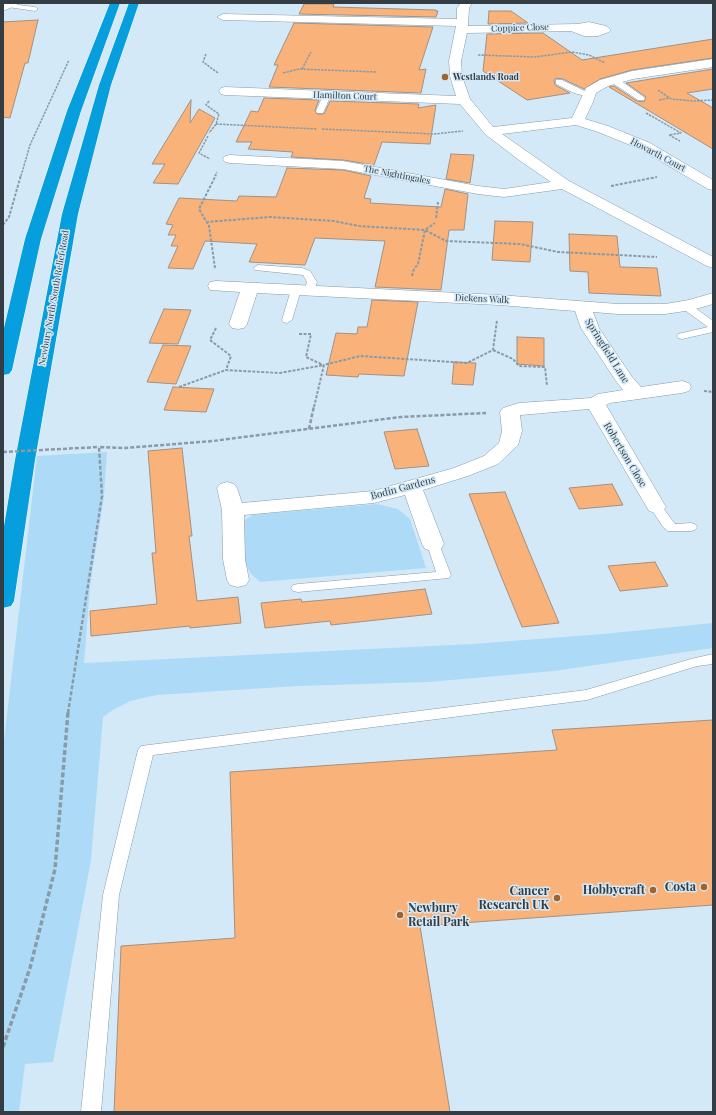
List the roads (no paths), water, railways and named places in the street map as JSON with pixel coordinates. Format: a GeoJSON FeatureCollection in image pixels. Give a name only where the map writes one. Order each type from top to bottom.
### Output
{"type":"FeatureCollection","features":[{"type":"Feature","properties":{"kind":"highway"},"geometry":{"type":"LineString","coordinates":[[3,370],[34,239],[76,104],[115,3]]}},
{"type":"Feature","properties":{"kind":"highway","name":"Newbury North/South Relief Road"},"geometry":{"type":"LineString","coordinates":[[3,600],[26,452],[70,214],[105,85],[134,3]]}},
{"type":"Feature","properties":{"kind":"street"},"geometry":{"type":"LineString","coordinates":[[467,3],[463,8],[462,27],[456,54],[456,76],[464,100],[490,131],[524,158],[564,184],[713,263]]}},
{"type":"Feature","properties":{"kind":"street"},"geometry":{"type":"LineString","coordinates":[[221,31],[222,11],[462,27]]}},
{"type":"Feature","properties":{"kind":"street","name":"Coppice Close"},"geometry":{"type":"LineString","coordinates":[[462,27],[578,27]]}},
{"type":"Feature","properties":{"kind":"street"},"geometry":{"type":"LineString","coordinates":[[490,131],[578,121],[590,91],[604,83],[630,76],[713,63]]}},
{"type":"Feature","properties":{"kind":"street","name":"Hamilton Court"},"geometry":{"type":"LineString","coordinates":[[230,75],[221,96],[327,95],[464,100]]}},
{"type":"Feature","properties":{"kind":"street","name":"Howarth Court"},"geometry":{"type":"LineString","coordinates":[[578,121],[603,129],[645,146],[686,175],[713,186]]}},
{"type":"Feature","properties":{"kind":"street","name":"The Nightingales"},"geometry":{"type":"LineString","coordinates":[[230,159],[343,165],[478,190],[504,193],[564,184]]}},
{"type":"Feature","properties":{"kind":"street","name":"Dickens Walk"},"geometry":{"type":"LineString","coordinates":[[216,286],[499,300],[618,309],[657,309],[686,306],[713,298]]}},
{"type":"Feature","properties":{"kind":"street"},"geometry":{"type":"LineString","coordinates":[[238,324],[250,288]]}},
{"type":"Feature","properties":{"kind":"street","name":"Springfield Lane"},"geometry":{"type":"LineString","coordinates":[[584,306],[584,314],[590,328],[625,381],[637,393]]}},
{"type":"Feature","properties":{"kind":"street","name":"Springfield Lane"},"geometry":{"type":"LineString","coordinates":[[510,412],[519,409],[594,403],[605,398],[682,387]]}},
{"type":"Feature","properties":{"kind":"street","name":"Robertson Close"},"geometry":{"type":"LineString","coordinates":[[594,403],[656,507]]}},
{"type":"Feature","properties":{"kind":"street","name":"Bodin Gardens"},"geometry":{"type":"LineString","coordinates":[[233,510],[374,497],[461,472],[491,460],[508,445],[512,431],[510,412]]}},
{"type":"Feature","properties":{"kind":"street"},"geometry":{"type":"LineString","coordinates":[[412,487],[433,544]]}},
{"type":"Feature","properties":{"kind":"street"},"geometry":{"type":"LineString","coordinates":[[227,488],[233,510],[234,559],[238,580]]}},
{"type":"Feature","properties":{"kind":"lane"},"geometry":{"type":"LineString","coordinates":[[8,6],[35,9]]}},
{"type":"Feature","properties":{"kind":"lane"},"geometry":{"type":"LineString","coordinates":[[614,80],[641,98]]}},
{"type":"Feature","properties":{"kind":"lane"},"geometry":{"type":"LineString","coordinates":[[559,82],[577,92],[589,94]]}},
{"type":"Feature","properties":{"kind":"lane"},"geometry":{"type":"LineString","coordinates":[[320,111],[327,95]]}},
{"type":"Feature","properties":{"kind":"lane"},"geometry":{"type":"LineString","coordinates":[[258,268],[302,271],[307,273],[312,282],[303,290],[287,320]]}},
{"type":"Feature","properties":{"kind":"lane"},"geometry":{"type":"LineString","coordinates":[[686,306],[713,326]]}},
{"type":"Feature","properties":{"kind":"lane"},"geometry":{"type":"LineString","coordinates":[[682,336],[713,329]]}},
{"type":"Feature","properties":{"kind":"lane"},"geometry":{"type":"LineString","coordinates":[[656,507],[666,524],[672,528],[690,527]]}},
{"type":"Feature","properties":{"kind":"lane"},"geometry":{"type":"LineString","coordinates":[[298,588],[444,575],[433,544]]}},
{"type":"Feature","properties":{"kind":"lane"},"geometry":{"type":"LineString","coordinates":[[91,1112],[111,895],[146,750],[587,695],[696,662],[713,659]]}},
{"type":"Feature","properties":{"kind":"place","name":"Westlands Road"},"geometry":{"type":"Point","coordinates":[445,77]}},
{"type":"Feature","properties":{"kind":"place","name":"Costa"},"geometry":{"type":"Point","coordinates":[704,887]}},
{"type":"Feature","properties":{"kind":"place","name":"Hobbycraft"},"geometry":{"type":"Point","coordinates":[653,890]}},
{"type":"Feature","properties":{"kind":"place","name":"Cancer Research UK"},"geometry":{"type":"Point","coordinates":[557,898]}},
{"type":"Feature","properties":{"kind":"place","name":"Newbury Retail Park"},"geometry":{"type":"Point","coordinates":[400,915]}}]}
